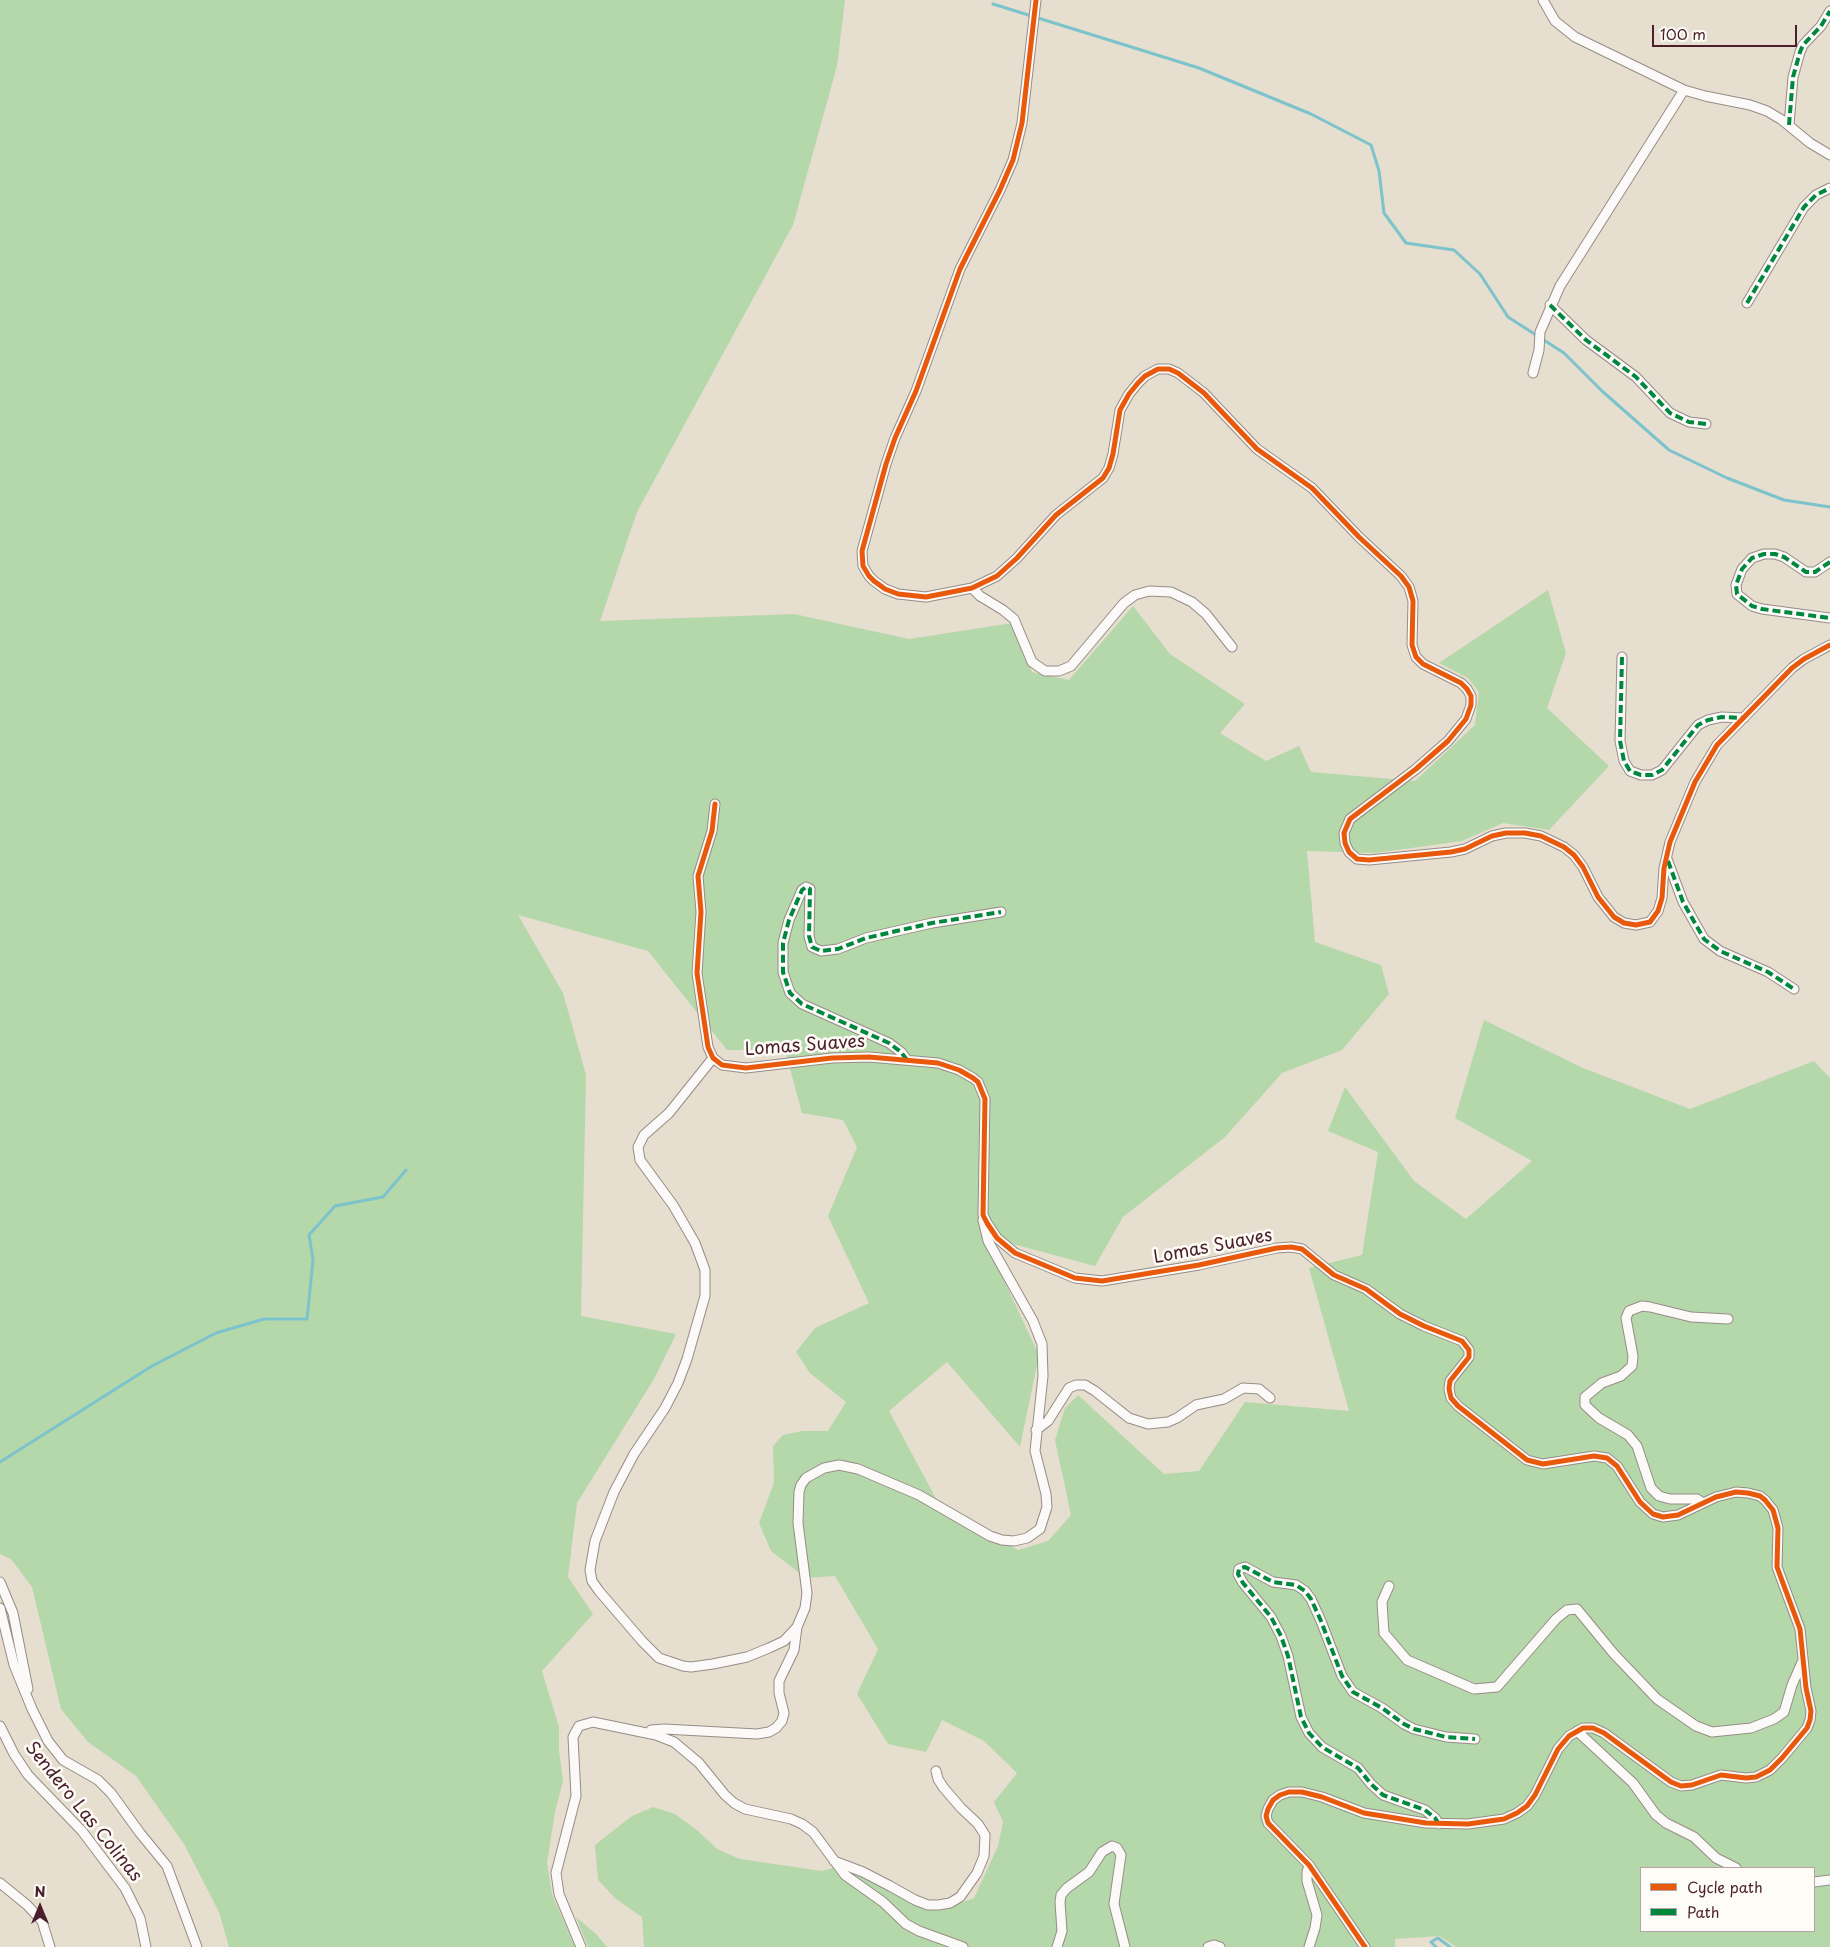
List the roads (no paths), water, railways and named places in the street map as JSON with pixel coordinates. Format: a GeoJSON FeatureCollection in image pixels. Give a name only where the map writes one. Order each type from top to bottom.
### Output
{"type":"FeatureCollection","features":[{"type":"Feature","properties":{"kind":"street"},"geometry":{"type":"LineString","coordinates":[[1036,0],[1022,123],[1013,160],[954,285],[916,391],[891,448],[862,551],[863,566],[868,576],[880,586],[906,595],[926,597],[972,588],[989,581],[1005,569],[1061,511],[1099,481],[1111,462],[1120,410],[1128,394],[1141,379],[1153,371],[1164,368],[1174,371],[1197,387],[1257,449],[1312,488],[1359,537],[1401,576],[1409,588],[1412,600],[1412,645],[1416,658],[1423,664],[1461,683],[1471,696],[1469,712],[1452,738],[1416,769],[1350,818],[1345,828],[1344,838],[1347,848],[1353,856],[1365,860],[1444,853],[1465,849],[1492,836],[1506,833],[1525,833],[1541,836],[1564,847],[1574,855],[1583,867],[1598,897],[1614,917],[1636,926],[1650,922],[1658,911],[1662,898],[1666,857],[1678,821],[1699,776],[1717,745],[1792,668],[1820,650],[1830,646]]}},
{"type":"Feature","properties":{"kind":"street"},"geometry":{"type":"LineString","coordinates":[[1543,0],[1555,20],[1567,32],[1684,90],[1759,108],[1789,125],[1810,143],[1830,155]]}},
{"type":"Feature","properties":{"kind":"street"},"geometry":{"type":"LineString","coordinates":[[1789,125],[1793,77],[1800,52],[1803,45],[1821,26],[1830,11]]}},
{"type":"Feature","properties":{"kind":"street"},"geometry":{"type":"LineString","coordinates":[[1533,373],[1539,350],[1540,332],[1550,305],[1572,265],[1684,90]]}},
{"type":"Feature","properties":{"kind":"street"},"geometry":{"type":"LineString","coordinates":[[1747,303],[1804,207],[1816,195],[1830,188]]}},
{"type":"Feature","properties":{"kind":"street"},"geometry":{"type":"LineString","coordinates":[[1550,305],[1586,340],[1636,377],[1670,414],[1689,422],[1706,424]]}},
{"type":"Feature","properties":{"kind":"street"},"geometry":{"type":"LineString","coordinates":[[1830,562],[1814,572],[1806,572],[1784,557],[1775,554],[1764,554],[1752,558],[1742,569],[1736,585],[1737,594],[1752,606],[1830,618]]}},
{"type":"Feature","properties":{"kind":"street"},"geometry":{"type":"LineString","coordinates":[[972,588],[980,596],[1004,610],[1014,619],[1032,662],[1045,671],[1059,672],[1071,666],[1124,603],[1135,595],[1149,591],[1171,592],[1192,602],[1206,614],[1232,647]]}},
{"type":"Feature","properties":{"kind":"street"},"geometry":{"type":"LineString","coordinates":[[1820,650],[1830,655]]}},
{"type":"Feature","properties":{"kind":"street"},"geometry":{"type":"LineString","coordinates":[[1622,657],[1620,741],[1624,761],[1630,770],[1652,775],[1662,770],[1698,725],[1708,720],[1722,717],[1744,718]]}},
{"type":"Feature","properties":{"kind":"street"},"geometry":{"type":"LineString","coordinates":[[715,804],[712,831],[699,870],[697,884],[701,912],[697,973],[706,1042],[713,1058],[669,1113],[644,1135],[638,1147],[640,1160],[673,1205],[695,1243],[705,1270],[706,1288],[703,1305],[678,1383],[665,1408],[634,1454],[606,1512],[592,1551],[590,1576],[599,1591],[646,1646],[659,1658],[675,1664],[691,1667],[702,1666],[747,1657],[784,1641],[798,1627]]}},
{"type":"Feature","properties":{"kind":"street"},"geometry":{"type":"LineString","coordinates":[[1666,857],[1682,902],[1704,939],[1720,951],[1768,972],[1783,980],[1794,989]]}},
{"type":"Feature","properties":{"kind":"street"},"geometry":{"type":"LineString","coordinates":[[907,1060],[901,1052],[889,1043],[802,1004],[790,992],[783,972],[783,942],[802,890],[806,887],[810,889],[809,936],[812,947],[821,951],[829,951],[866,938],[932,923],[1001,912]]}},
{"type":"Feature","properties":{"kind":"street","name":"Lomas Suaves"},"geometry":{"type":"LineString","coordinates":[[713,1058],[722,1065],[746,1068],[850,1057],[907,1060],[938,1064],[959,1070],[973,1078],[982,1088],[985,1099],[983,1215],[986,1224],[997,1238],[1015,1253],[1068,1275],[1091,1280],[1112,1279],[1198,1265],[1277,1248],[1291,1247],[1302,1249],[1334,1275],[1366,1289],[1400,1314],[1424,1326],[1462,1340],[1469,1350],[1469,1357],[1450,1381],[1451,1398],[1458,1406],[1527,1460],[1543,1464],[1594,1456],[1607,1458],[1617,1466],[1640,1502],[1658,1516],[1673,1517],[1723,1494],[1748,1493],[1765,1500],[1773,1510],[1778,1528],[1777,1567],[1802,1638],[1806,1688],[1811,1711],[1809,1724],[1777,1764],[1766,1773],[1756,1777],[1746,1778],[1721,1775],[1686,1786],[1676,1784],[1604,1733],[1593,1728],[1583,1728],[1577,1731]]}},
{"type":"Feature","properties":{"kind":"street"},"geometry":{"type":"LineString","coordinates":[[642,1731],[664,1730],[746,1734],[773,1731],[779,1725],[783,1717],[779,1688],[780,1681],[794,1650],[798,1627],[807,1601],[798,1523],[800,1488],[806,1478],[816,1471],[831,1466],[858,1468],[919,1495],[996,1538],[1009,1541],[1021,1540],[1037,1532],[1042,1525],[1046,1514],[1046,1494],[1035,1451],[1043,1376],[1040,1338],[1033,1321],[988,1241],[983,1224],[983,1215]]}},
{"type":"Feature","properties":{"kind":"street"},"geometry":{"type":"LineString","coordinates":[[1703,1503],[1697,1498],[1670,1499],[1659,1496],[1651,1488],[1636,1446],[1628,1434],[1599,1418],[1585,1405],[1586,1397],[1602,1383],[1622,1376],[1632,1366],[1633,1356],[1626,1318],[1630,1311],[1642,1306],[1691,1317],[1728,1319]]}},
{"type":"Feature","properties":{"kind":"street"},"geometry":{"type":"LineString","coordinates":[[1036,1430],[1048,1421],[1069,1388],[1076,1385],[1085,1385],[1129,1418],[1148,1424],[1168,1422],[1177,1418],[1196,1404],[1224,1399],[1243,1388],[1259,1389],[1270,1398]]}},
{"type":"Feature","properties":{"kind":"street"},"geometry":{"type":"LineString","coordinates":[[1439,1824],[1425,1810],[1383,1795],[1370,1784],[1358,1768],[1322,1746],[1309,1733],[1301,1717],[1288,1656],[1281,1636],[1271,1617],[1243,1583],[1238,1574],[1239,1569],[1245,1567],[1264,1579],[1296,1585],[1305,1591],[1311,1599],[1321,1621],[1342,1676],[1353,1692],[1414,1729],[1446,1737],[1475,1739]]}},
{"type":"Feature","properties":{"kind":"street"},"geometry":{"type":"LineString","coordinates":[[0,1582],[13,1613],[32,1709]]}},
{"type":"Feature","properties":{"kind":"street"},"geometry":{"type":"LineString","coordinates":[[1388,1586],[1382,1602],[1384,1633],[1407,1660],[1474,1689],[1497,1687],[1556,1618],[1567,1610],[1576,1610],[1614,1654],[1658,1698],[1696,1726],[1712,1732],[1751,1728],[1774,1720],[1784,1712],[1792,1685],[1804,1658]]}},
{"type":"Feature","properties":{"kind":"street"},"geometry":{"type":"LineString","coordinates":[[0,1608],[1,1620],[14,1666],[48,1741],[62,1760],[98,1780],[167,1866],[197,1947]]}},
{"type":"Feature","properties":{"kind":"street"},"geometry":{"type":"LineString","coordinates":[[1,1620],[13,1613]]}},
{"type":"Feature","properties":{"kind":"street"},"geometry":{"type":"LineString","coordinates":[[581,1947],[559,1894],[556,1873],[576,1796],[574,1733],[579,1726],[593,1722],[642,1731],[665,1738],[683,1747],[700,1763],[725,1795],[734,1803],[745,1809],[791,1819],[802,1824],[813,1832],[850,1880],[872,1894],[912,1928],[963,1947]]}},
{"type":"Feature","properties":{"kind":"street","name":"Sendero Las Colinas"},"geometry":{"type":"LineString","coordinates":[[0,1726],[14,1754],[28,1775],[82,1831],[125,1888],[140,1918],[146,1947]]}},
{"type":"Feature","properties":{"kind":"street"},"geometry":{"type":"LineString","coordinates":[[1365,1947],[1309,1865],[1268,1824],[1266,1816],[1270,1804],[1276,1797],[1284,1793],[1294,1792],[1310,1794],[1364,1813],[1439,1824],[1479,1823],[1504,1819],[1522,1811],[1535,1795],[1558,1749],[1569,1736],[1577,1731],[1633,1784],[1656,1815],[1666,1823],[1694,1836],[1716,1858],[1734,1867]]}},
{"type":"Feature","properties":{"kind":"street"},"geometry":{"type":"LineString","coordinates":[[834,1861],[863,1872],[914,1900],[928,1905],[950,1903],[960,1897],[977,1873],[984,1856],[985,1835],[978,1824],[943,1787],[936,1771]]}},
{"type":"Feature","properties":{"kind":"street"},"geometry":{"type":"LineString","coordinates":[[1057,1947],[1062,1930],[1061,1895],[1066,1888],[1089,1872],[1105,1848],[1112,1846],[1119,1852],[1121,1859],[1114,1904],[1125,1947]]}},
{"type":"Feature","properties":{"kind":"street"},"geometry":{"type":"LineString","coordinates":[[1309,1865],[1307,1881],[1317,1915],[1316,1928],[1309,1947]]}},
{"type":"Feature","properties":{"kind":"street"},"geometry":{"type":"LineString","coordinates":[[1815,1882],[1830,1880]]}},
{"type":"Feature","properties":{"kind":"street"},"geometry":{"type":"LineString","coordinates":[[0,1884],[27,1905],[42,1921],[50,1947]]}},
{"type":"Feature","properties":{"kind":"street"},"geometry":{"type":"LineString","coordinates":[[1208,1947],[1214,1945],[1220,1947]]}},
{"type":"Feature","properties":{"kind":"waterway"},"geometry":{"type":"LineString","coordinates":[[993,4],[1199,68],[1311,114],[1371,145],[1379,171],[1384,213],[1406,243],[1454,250],[1480,274],[1508,317],[1564,353],[1602,391],[1669,450],[1727,478],[1784,500],[1830,507]]}},
{"type":"Feature","properties":{"kind":"waterway"},"geometry":{"type":"LineString","coordinates":[[0,1462],[152,1366],[216,1333],[264,1319],[307,1319],[313,1260],[309,1235],[335,1206],[383,1197],[406,1170]]}},
{"type":"Feature","properties":{"kind":"waterway"},"geometry":{"type":"LineString","coordinates":[[1436,1947],[1431,1942],[1438,1938],[1450,1947]]}}]}
